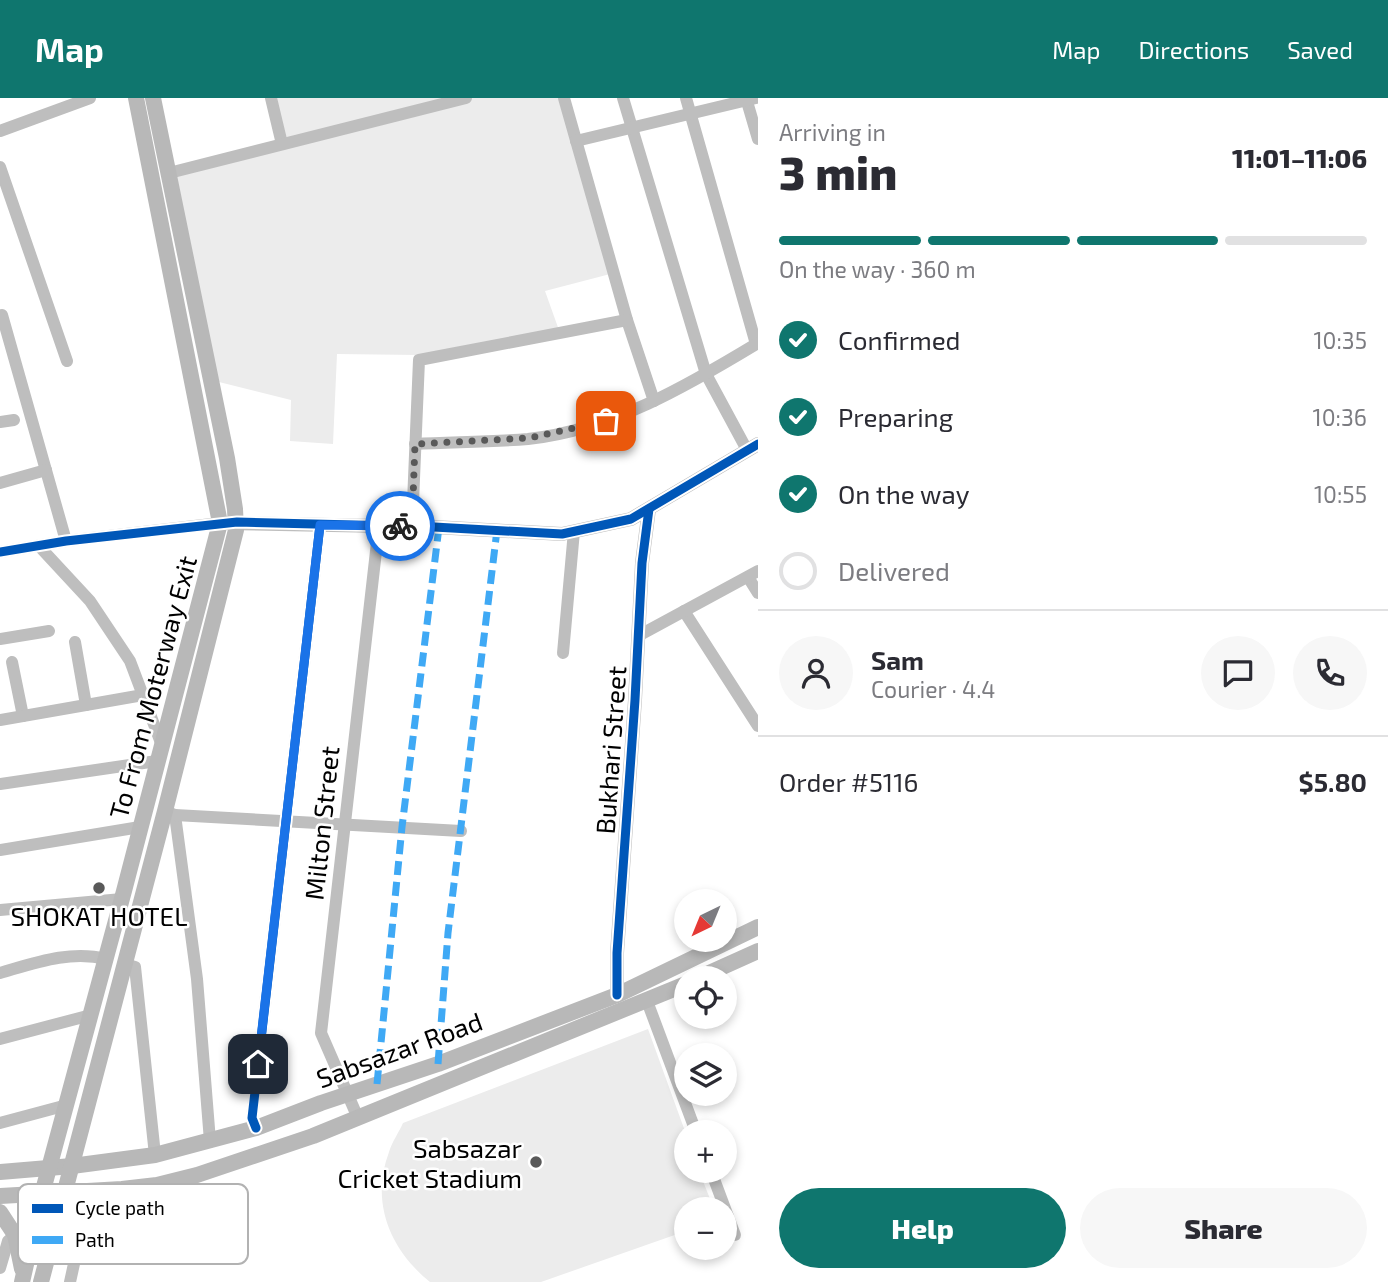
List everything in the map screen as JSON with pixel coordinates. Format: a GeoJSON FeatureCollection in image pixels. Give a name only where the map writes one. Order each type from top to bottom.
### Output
{"type":"FeatureCollection","features":[{"type":"Feature","properties":{"kind":"main road","name":"To From Moterway Exit"},"geometry":{"type":"LineString","coordinates":[[45,1184],[220,523],[136,98]]}},
{"type":"Feature","properties":{"kind":"main road","name":"To From Moterway Exit"},"geometry":{"type":"LineString","coordinates":[[67,1184],[125,964],[170,813],[237,522],[227,458],[153,98]]}},
{"type":"Feature","properties":{"kind":"main road","name":"Sabsazar Road"},"geometry":{"type":"LineString","coordinates":[[0,1172],[155,1155],[256,1128],[438,1064],[617,995],[757,930]]}},
{"type":"Feature","properties":{"kind":"main road"},"geometry":{"type":"LineString","coordinates":[[725,966],[758,951]]}},
{"type":"Feature","properties":{"kind":"main road","name":"Sabsazar Road"},"geometry":{"type":"LineString","coordinates":[[157,1184],[178,1181],[302,1140],[674,989]]}},
{"type":"Feature","properties":{"kind":"main road","name":"Sabsazar Road"},"geometry":{"type":"LineString","coordinates":[[0,1196],[18,1195]]}},
{"type":"Feature","properties":{"kind":"main road"},"geometry":{"type":"LineString","coordinates":[[0,1212],[15,1235],[18,1253]]}},
{"type":"Feature","properties":{"kind":"main road","name":"To From Moterway Exit"},"geometry":{"type":"LineString","coordinates":[[41,1282],[46,1264]]}},
{"type":"Feature","properties":{"kind":"street"},"geometry":{"type":"LineString","coordinates":[[0,131],[90,98]]}},
{"type":"Feature","properties":{"kind":"street"},"geometry":{"type":"LineString","coordinates":[[271,98],[282,145]]}},
{"type":"Feature","properties":{"kind":"street"},"geometry":{"type":"LineString","coordinates":[[169,173],[466,98]]}},
{"type":"Feature","properties":{"kind":"street"},"geometry":{"type":"LineString","coordinates":[[564,98],[627,320],[654,401]]}},
{"type":"Feature","properties":{"kind":"street"},"geometry":{"type":"LineString","coordinates":[[0,552],[66,541],[237,522],[412,526],[562,534],[631,519],[752,447],[706,374],[623,98]]}},
{"type":"Feature","properties":{"kind":"street"},"geometry":{"type":"LineString","coordinates":[[415,444],[529,438],[606,421],[654,401],[757,344],[686,98]]}},
{"type":"Feature","properties":{"kind":"street"},"geometry":{"type":"LineString","coordinates":[[576,141],[750,99],[758,139]]}},
{"type":"Feature","properties":{"kind":"street"},"geometry":{"type":"LineString","coordinates":[[0,167],[66,361]]}},
{"type":"Feature","properties":{"kind":"street"},"geometry":{"type":"LineString","coordinates":[[2,315],[66,541]]}},
{"type":"Feature","properties":{"kind":"street"},"geometry":{"type":"LineString","coordinates":[[412,526],[419,360],[627,320]]}},
{"type":"Feature","properties":{"kind":"street"},"geometry":{"type":"LineString","coordinates":[[0,422],[14,420]]}},
{"type":"Feature","properties":{"kind":"street"},"geometry":{"type":"LineString","coordinates":[[0,483],[46,470]]}},
{"type":"Feature","properties":{"kind":"street","name":"Bukhari Street"},"geometry":{"type":"LineString","coordinates":[[617,995],[617,953],[642,563],[649,509]]}},
{"type":"Feature","properties":{"kind":"street"},"geometry":{"type":"LineString","coordinates":[[256,1128],[252,1118],[320,525]]}},
{"type":"Feature","properties":{"kind":"street","name":"Milton Street"},"geometry":{"type":"LineString","coordinates":[[358,1118],[321,1033],[379,526]]}},
{"type":"Feature","properties":{"kind":"street"},"geometry":{"type":"LineString","coordinates":[[563,653],[574,531]]}},
{"type":"Feature","properties":{"kind":"street"},"geometry":{"type":"LineString","coordinates":[[39,546],[90,601],[130,661],[161,743]]}},
{"type":"Feature","properties":{"kind":"street"},"geometry":{"type":"LineString","coordinates":[[753,574],[758,593]]}},
{"type":"Feature","properties":{"kind":"street","name":"Bukhari Street"},"geometry":{"type":"LineString","coordinates":[[638,636],[753,574]]}},
{"type":"Feature","properties":{"kind":"street"},"geometry":{"type":"LineString","coordinates":[[684,611],[758,726]]}},
{"type":"Feature","properties":{"kind":"street"},"geometry":{"type":"LineString","coordinates":[[0,639],[50,631]]}},
{"type":"Feature","properties":{"kind":"street"},"geometry":{"type":"LineString","coordinates":[[75,642],[86,705]]}},
{"type":"Feature","properties":{"kind":"street"},"geometry":{"type":"LineString","coordinates":[[12,662],[23,716]]}},
{"type":"Feature","properties":{"kind":"street"},"geometry":{"type":"LineString","coordinates":[[0,720],[143,695]]}},
{"type":"Feature","properties":{"kind":"street"},"geometry":{"type":"LineString","coordinates":[[0,784],[157,761]]}},
{"type":"Feature","properties":{"kind":"street"},"geometry":{"type":"LineString","coordinates":[[209,1141],[197,979],[170,813],[461,831]]}},
{"type":"Feature","properties":{"kind":"street"},"geometry":{"type":"LineString","coordinates":[[0,850],[140,827]]}},
{"type":"Feature","properties":{"kind":"street"},"geometry":{"type":"LineString","coordinates":[[0,909],[122,899]]}},
{"type":"Feature","properties":{"kind":"street"},"geometry":{"type":"LineString","coordinates":[[0,973],[52,958],[91,956],[106,959]]}},
{"type":"Feature","properties":{"kind":"street"},"geometry":{"type":"LineString","coordinates":[[125,964],[135,967],[155,1155]]}},
{"type":"Feature","properties":{"kind":"street"},"geometry":{"type":"LineString","coordinates":[[647,1001],[692,1120]]}},
{"type":"Feature","properties":{"kind":"street"},"geometry":{"type":"LineString","coordinates":[[0,1039],[91,1015]]}},
{"type":"Feature","properties":{"kind":"street"},"geometry":{"type":"LineString","coordinates":[[0,1123],[67,1105]]}},
{"type":"Feature","properties":{"kind":"street"},"geometry":{"type":"LineString","coordinates":[[0,1268],[8,1241],[15,1235]]}},
{"type":"Feature","properties":{"kind":"street"},"geometry":{"type":"LineString","coordinates":[[70,1282],[74,1264]]}},
{"type":"Feature","properties":{"kind":"shaded area"},"geometry":{"type":"Polygon","coordinates":[[[270,98],[564,98],[614,273],[545,291],[560,333],[418,355],[337,354],[333,444],[290,441],[291,400],[211,380],[169,173],[281,145],[270,98]]]}},
{"type":"Feature","properties":{"kind":"shaded area","name":"Sabsazar Cricket Stadium"},"geometry":{"type":"Polygon","coordinates":[[[648,1029],[681,1120],[674,1120],[674,1183],[704,1183],[709,1197],[674,1197],[674,1235],[541,1282],[430,1282],[404,1255],[394,1240],[383,1207],[384,1171],[390,1148],[403,1123],[648,1029]]]}},
{"type":"Feature","properties":{"kind":"marked path"},"geometry":{"type":"LineString","coordinates":[[377,1084],[402,827],[439,527]]}},
{"type":"Feature","properties":{"kind":"marked path"},"geometry":{"type":"LineString","coordinates":[[438,1064],[448,933],[497,530]]}},
{"type":"Feature","properties":{"kind":"cycle path"},"geometry":{"type":"LineString","coordinates":[[0,552],[66,541],[237,522],[434,527],[562,534],[631,519],[758,444]]}},
{"type":"Feature","properties":{"kind":"cycle path"},"geometry":{"type":"LineString","coordinates":[[617,995],[617,953],[642,563],[649,509]]}},
{"type":"Feature","properties":{"kind":"cycle path"},"geometry":{"type":"LineString","coordinates":[[256,1128],[252,1118],[320,525]]}},
{"type":"Feature","properties":{"kind":"way so far"},"geometry":{"type":"LineString","coordinates":[[400,526],[412,526],[415,444],[529,438],[606,421]]}},
{"type":"Feature","properties":{"kind":"place","name":"SHOKAT HOTEL"},"geometry":{"type":"Point","coordinates":[99,888]}},
{"type":"Feature","properties":{"kind":"place","name":"Sabsazar Cricket Stadium"},"geometry":{"type":"Point","coordinates":[536,1162]}},
{"type":"Feature","properties":{"kind":"route"},"geometry":{"type":"LineString","coordinates":[[258,1064],[320,525],[400,526]]}}]}
